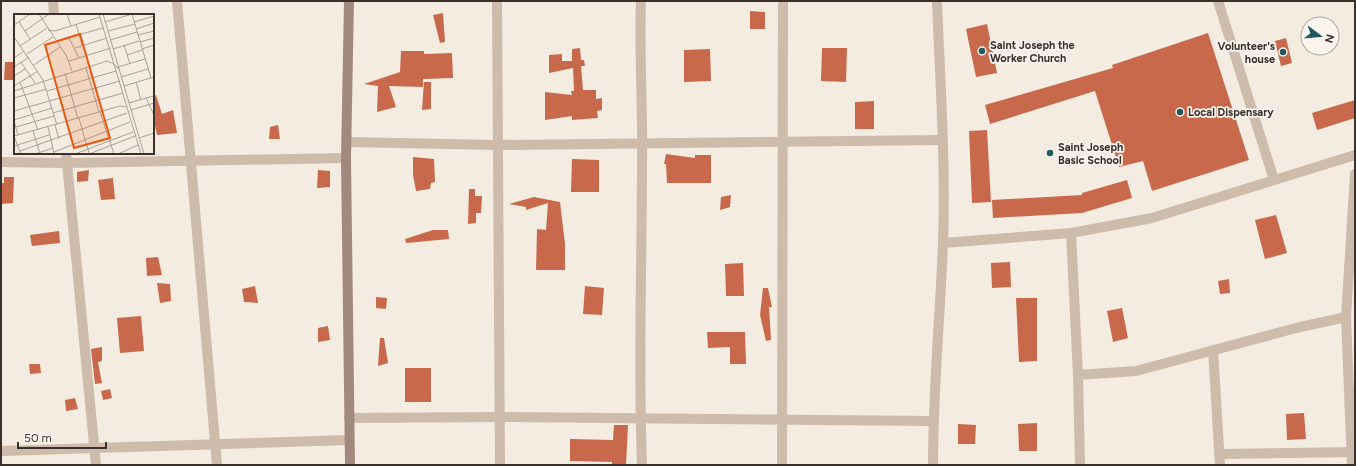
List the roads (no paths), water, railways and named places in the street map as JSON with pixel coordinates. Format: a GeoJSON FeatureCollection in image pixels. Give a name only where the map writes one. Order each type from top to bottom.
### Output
{"type":"FeatureCollection","features":[{"type":"Feature","properties":{"kind":"street"},"geometry":{"type":"LineString","coordinates":[[53,1],[54,14]]}},
{"type":"Feature","properties":{"kind":"street"},"geometry":{"type":"LineString","coordinates":[[177,1],[217,465]]}},
{"type":"Feature","properties":{"kind":"street"},"geometry":{"type":"LineString","coordinates":[[349,1],[346,158],[350,465]]}},
{"type":"Feature","properties":{"kind":"street"},"geometry":{"type":"LineString","coordinates":[[498,1],[500,465]]}},
{"type":"Feature","properties":{"kind":"street"},"geometry":{"type":"LineString","coordinates":[[641,1],[642,144],[640,418],[642,465]]}},
{"type":"Feature","properties":{"kind":"street"},"geometry":{"type":"LineString","coordinates":[[782,465],[781,418],[784,143],[783,1]]}},
{"type":"Feature","properties":{"kind":"street"},"geometry":{"type":"LineString","coordinates":[[933,465],[933,421],[943,243],[942,140],[937,1]]}},
{"type":"Feature","properties":{"kind":"street"},"geometry":{"type":"LineString","coordinates":[[1218,1],[1274,180]]}},
{"type":"Feature","properties":{"kind":"street"},"geometry":{"type":"LineString","coordinates":[[347,142],[498,145],[784,143],[942,140]]}},
{"type":"Feature","properties":{"kind":"street"},"geometry":{"type":"LineString","coordinates":[[943,243],[1071,233],[1152,218],[1355,155]]}},
{"type":"Feature","properties":{"kind":"street"},"geometry":{"type":"LineString","coordinates":[[1,162],[66,158],[190,160],[346,158]]}},
{"type":"Feature","properties":{"kind":"street"},"geometry":{"type":"LineString","coordinates":[[66,158],[96,465]]}},
{"type":"Feature","properties":{"kind":"street"},"geometry":{"type":"LineString","coordinates":[[1352,465],[1353,452],[1346,317],[1355,174]]}},
{"type":"Feature","properties":{"kind":"street"},"geometry":{"type":"LineString","coordinates":[[1071,233],[1078,375],[1080,465]]}},
{"type":"Feature","properties":{"kind":"street"},"geometry":{"type":"LineString","coordinates":[[1078,375],[1136,371],[1346,317]]}},
{"type":"Feature","properties":{"kind":"street"},"geometry":{"type":"LineString","coordinates":[[1213,350],[1220,465]]}},
{"type":"Feature","properties":{"kind":"street"},"geometry":{"type":"LineString","coordinates":[[349,418],[781,418],[933,421]]}},
{"type":"Feature","properties":{"kind":"street"},"geometry":{"type":"LineString","coordinates":[[1,451],[349,440]]}},
{"type":"Feature","properties":{"kind":"street"},"geometry":{"type":"LineString","coordinates":[[1220,454],[1353,452]]}},
{"type":"Feature","properties":{"kind":"place","name":"Saint Joseph the Worker Church"},"geometry":{"type":"Point","coordinates":[982,51]}},
{"type":"Feature","properties":{"kind":"place","name":"Volunteer's house"},"geometry":{"type":"Point","coordinates":[1283,52]}},
{"type":"Feature","properties":{"kind":"place","name":"Local Dispensary"},"geometry":{"type":"Point","coordinates":[1180,112]}},
{"type":"Feature","properties":{"kind":"place","name":"Saint Joseph Basic School"},"geometry":{"type":"Point","coordinates":[1050,153]}}]}
